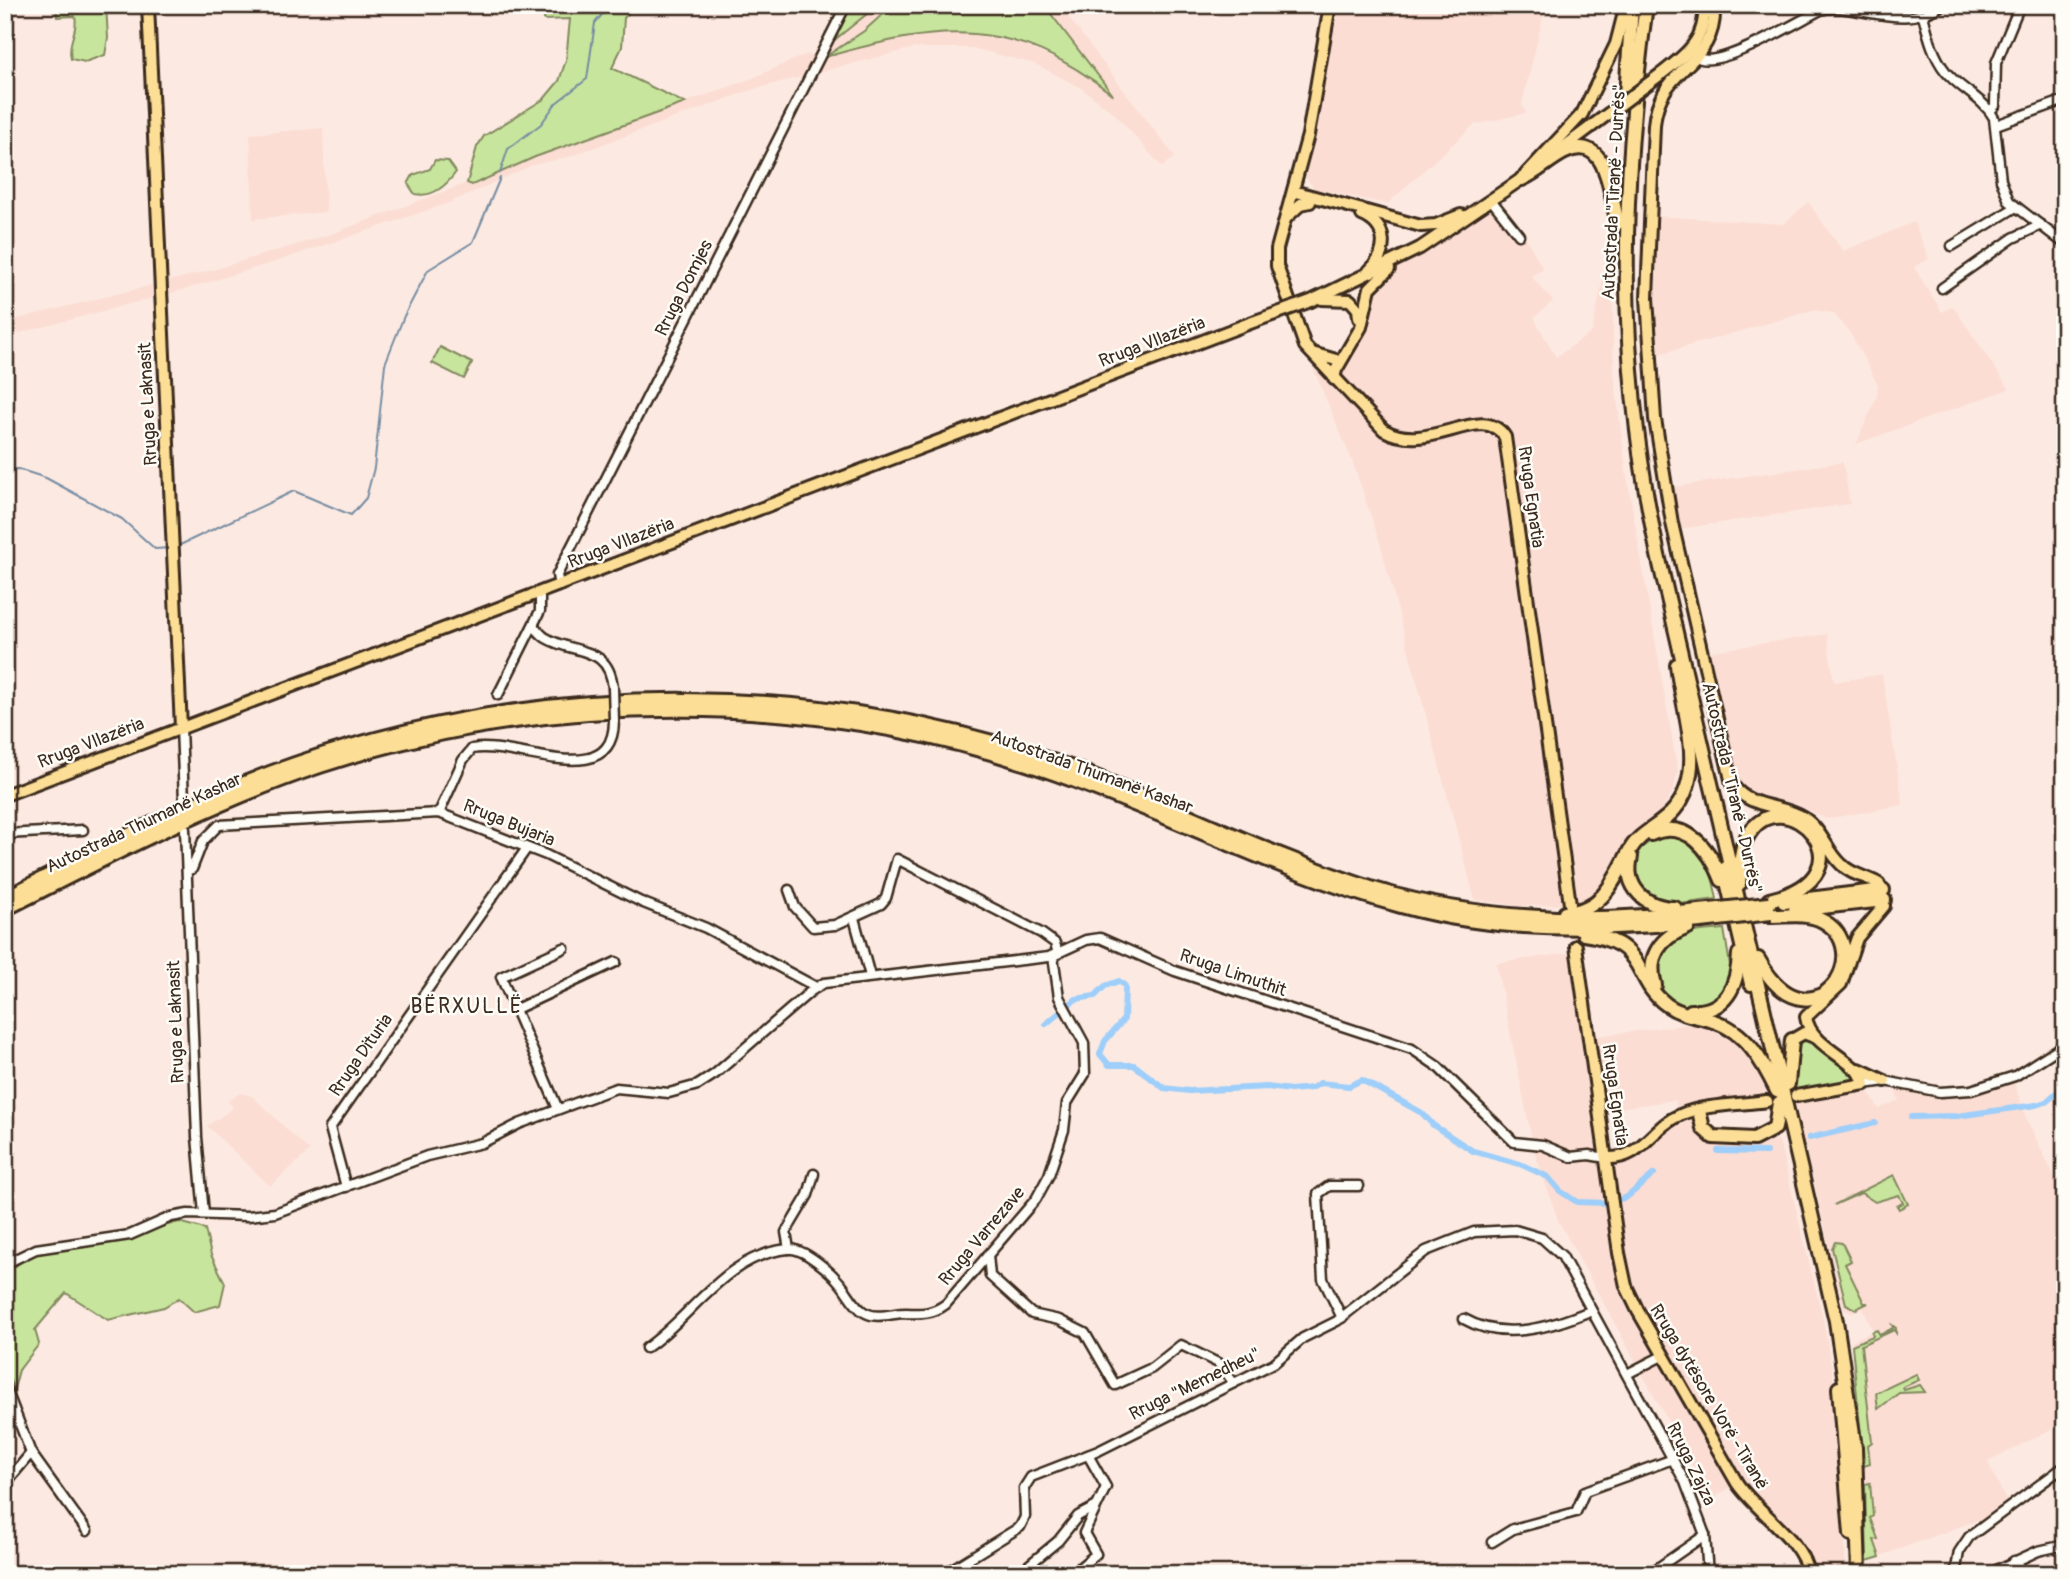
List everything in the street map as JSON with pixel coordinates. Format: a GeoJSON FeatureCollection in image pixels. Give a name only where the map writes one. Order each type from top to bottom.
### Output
{"type":"FeatureCollection","features":[{"type":"Feature","properties":{"kind":"highway","name":"Autostrada \"Tiranë - Durrës\""},"geometry":{"type":"LineString","coordinates":[[1632,5],[1618,223],[1618,309],[1626,409],[1642,514],[1733,907],[1751,947],[1846,1372],[1855,1448],[1859,1574]]}},
{"type":"Feature","properties":{"kind":"highway","name":"Autostrada \"Tiranë - Durrës\""},"geometry":{"type":"LineString","coordinates":[[1646,5],[1634,91],[1626,228],[1629,374],[1641,468],[1738,934],[1836,1364],[1847,1461],[1850,1574]]}},
{"type":"Feature","properties":{"kind":"highway"},"geometry":{"type":"LineString","coordinates":[[1522,179],[1568,151],[1581,149],[1593,153],[1607,170],[1618,223]]}},
{"type":"Feature","properties":{"kind":"highway"},"geometry":{"type":"LineString","coordinates":[[1467,915],[1570,913],[1592,905],[1611,888],[1632,846],[1674,810],[1689,780],[1691,752],[1677,665]]}},
{"type":"Feature","properties":{"kind":"highway","name":"Autostrada Thumanë Kashar"},"geometry":{"type":"LineString","coordinates":[[5,898],[186,808],[317,757],[387,737],[469,719],[609,702],[674,700],[761,703],[890,717],[1036,756],[1178,810],[1336,876],[1449,912]]}},
{"type":"Feature","properties":{"kind":"highway","name":"Autostrada Thumanë Kashar"},"geometry":{"type":"LineString","coordinates":[[5,909],[213,807],[354,756],[423,739],[510,723],[610,712],[673,710],[796,717],[895,731],[978,749],[1116,796],[1283,866],[1358,893],[1449,912],[1565,919],[1700,916],[1733,907]]}},
{"type":"Feature","properties":{"kind":"highway"},"geometry":{"type":"LineString","coordinates":[[1733,907],[1742,852],[1751,831],[1760,822],[1775,817],[1797,819],[1809,827],[1817,838],[1820,852],[1818,869],[1802,888],[1770,908]]}},
{"type":"Feature","properties":{"kind":"highway"},"geometry":{"type":"LineString","coordinates":[[1700,916],[1661,907],[1638,894],[1631,884],[1629,867],[1635,848],[1645,837],[1667,829],[1693,836],[1709,853],[1733,907]]}},
{"type":"Feature","properties":{"kind":"highway"},"geometry":{"type":"LineString","coordinates":[[1733,907],[1770,908],[1883,895]]}},
{"type":"Feature","properties":{"kind":"highway"},"geometry":{"type":"LineString","coordinates":[[1751,947],[1775,986],[1794,998],[1818,998],[1831,989],[1840,977],[1844,954],[1833,929],[1812,917],[1770,908]]}},
{"type":"Feature","properties":{"kind":"highway"},"geometry":{"type":"LineString","coordinates":[[1467,915],[1586,934],[1618,944],[1636,959],[1665,1004],[1682,1013],[1722,1024],[1744,1039],[1761,1060],[1775,1098],[1775,1128],[1754,1139],[1713,1137],[1703,1128],[1699,1111]]}},
{"type":"Feature","properties":{"kind":"highway"},"geometry":{"type":"LineString","coordinates":[[1700,916],[1665,938],[1653,962],[1653,977],[1659,992],[1671,1004],[1684,1010],[1708,1010],[1717,1007],[1730,993],[1739,966],[1738,934]]}},
{"type":"Feature","properties":{"kind":"highway"},"geometry":{"type":"LineString","coordinates":[[1792,1040],[1787,1072],[1794,1137]]}},
{"type":"Feature","properties":{"kind":"main road","name":"Rruga e Laknasit"},"geometry":{"type":"LineString","coordinates":[[148,5],[163,392],[175,559],[181,728]]}},
{"type":"Feature","properties":{"kind":"main road","name":"Rruga Egnatia"},"geometry":{"type":"LineString","coordinates":[[1330,5],[1310,123],[1277,248],[1276,266],[1299,334],[1311,353],[1375,422],[1397,437],[1420,439],[1484,423],[1499,429],[1505,438],[1570,904]]}},
{"type":"Feature","properties":{"kind":"main road"},"geometry":{"type":"LineString","coordinates":[[1522,179],[1583,114],[1616,44],[1626,5]]}},
{"type":"Feature","properties":{"kind":"main road"},"geometry":{"type":"LineString","coordinates":[[1331,375],[1360,327],[1370,288],[1401,258],[1492,201],[1661,74],[1697,42],[1703,25],[1704,5]]}},
{"type":"Feature","properties":{"kind":"main road"},"geometry":{"type":"LineString","coordinates":[[1714,5],[1711,34],[1697,57],[1669,82],[1658,101],[1648,218],[1647,298],[1655,419],[1686,585],[1732,784],[1754,803],[1804,818],[1841,864],[1855,875],[1875,881],[1883,895],[1883,910],[1867,923],[1857,938],[1841,984],[1809,1012],[1792,1040]]}},
{"type":"Feature","properties":{"kind":"main road"},"geometry":{"type":"LineString","coordinates":[[1298,173],[1302,186],[1311,199],[1366,216],[1378,226],[1384,242],[1382,253],[1371,269],[1358,279]]}},
{"type":"Feature","properties":{"kind":"main road"},"geometry":{"type":"LineString","coordinates":[[1292,194],[1421,226],[1451,221],[1492,201]]}},
{"type":"Feature","properties":{"kind":"main road"},"geometry":{"type":"LineString","coordinates":[[1287,217],[1311,199]]}},
{"type":"Feature","properties":{"kind":"main road","name":"Rruga Vllazëria"},"geometry":{"type":"LineString","coordinates":[[5,794],[1313,300],[1401,258]]}},
{"type":"Feature","properties":{"kind":"main road"},"geometry":{"type":"LineString","coordinates":[[1313,300],[1347,298],[1358,309],[1350,344],[1340,359]]}},
{"type":"Feature","properties":{"kind":"main road"},"geometry":{"type":"LineString","coordinates":[[1311,353],[1340,359]]}},
{"type":"Feature","properties":{"kind":"main road","name":"Rruga Egnatia"},"geometry":{"type":"LineString","coordinates":[[1576,946],[1606,1158],[1635,1152],[1675,1117],[1775,1098]]}},
{"type":"Feature","properties":{"kind":"main road"},"geometry":{"type":"LineString","coordinates":[[1809,1012],[1806,1021],[1824,1044],[1856,1076],[1856,1083],[1850,1088]]}},
{"type":"Feature","properties":{"kind":"main road"},"geometry":{"type":"LineString","coordinates":[[1792,1040],[1804,1033],[1824,1044]]}},
{"type":"Feature","properties":{"kind":"main road"},"geometry":{"type":"LineString","coordinates":[[1844,1062],[1885,1081]]}},
{"type":"Feature","properties":{"kind":"main road"},"geometry":{"type":"LineString","coordinates":[[1796,1096],[1865,1084],[1855,1068]]}},
{"type":"Feature","properties":{"kind":"main road","name":"Rruga dytësore Vorë -Tiranë"},"geometry":{"type":"LineString","coordinates":[[1606,1158],[1626,1286],[1737,1483],[1753,1505],[1799,1549],[1808,1574]]}},
{"type":"Feature","properties":{"kind":"street","name":"Rruga Domjes"},"geometry":{"type":"LineString","coordinates":[[559,586],[557,575],[846,5]]}},
{"type":"Feature","properties":{"kind":"street"},"geometry":{"type":"LineString","coordinates":[[1697,57],[1711,61],[1781,32],[1827,7],[1923,15],[1942,5]]}},
{"type":"Feature","properties":{"kind":"street"},"geometry":{"type":"LineString","coordinates":[[1990,111],[1995,106],[1996,63],[2021,5]]}},
{"type":"Feature","properties":{"kind":"street"},"geometry":{"type":"LineString","coordinates":[[1923,15],[1933,48],[1945,71],[1990,111],[1996,125],[2001,180],[2009,201],[2065,244]]}},
{"type":"Feature","properties":{"kind":"street"},"geometry":{"type":"LineString","coordinates":[[1996,125],[2065,100]]}},
{"type":"Feature","properties":{"kind":"street"},"geometry":{"type":"LineString","coordinates":[[1492,201],[1519,235]]}},
{"type":"Feature","properties":{"kind":"street"},"geometry":{"type":"LineString","coordinates":[[1952,246],[2016,206]]}},
{"type":"Feature","properties":{"kind":"street"},"geometry":{"type":"LineString","coordinates":[[1942,288],[2013,238],[2041,225]]}},
{"type":"Feature","properties":{"kind":"street"},"geometry":{"type":"LineString","coordinates":[[498,695],[533,626],[542,604],[540,593]]}},
{"type":"Feature","properties":{"kind":"street"},"geometry":{"type":"LineString","coordinates":[[439,813],[463,760],[472,749],[509,749],[584,761],[603,753],[610,745],[614,721],[610,670],[599,658],[548,639],[533,626]]}},
{"type":"Feature","properties":{"kind":"street","name":"Rruga e Laknasit"},"geometry":{"type":"LineString","coordinates":[[181,728],[184,800]]}},
{"type":"Feature","properties":{"kind":"street","name":"Rruga Bujaria"},"geometry":{"type":"LineString","coordinates":[[187,870],[194,865],[203,841],[219,825],[439,813],[527,848],[706,928],[816,987]]}},
{"type":"Feature","properties":{"kind":"street","name":"Rruga e Laknasit"},"geometry":{"type":"LineString","coordinates":[[186,829],[197,1137],[204,1214]]}},
{"type":"Feature","properties":{"kind":"street"},"geometry":{"type":"LineString","coordinates":[[5,834],[83,830]]}},
{"type":"Feature","properties":{"kind":"street","name":"Rruga Dituria"},"geometry":{"type":"LineString","coordinates":[[346,1186],[330,1128],[527,848]]}},
{"type":"Feature","properties":{"kind":"street"},"geometry":{"type":"LineString","coordinates":[[789,890],[795,907],[813,927],[835,925],[854,918],[886,898],[897,859],[1041,933],[1055,943],[1055,955]]}},
{"type":"Feature","properties":{"kind":"street"},"geometry":{"type":"LineString","coordinates":[[854,918],[870,976]]}},
{"type":"Feature","properties":{"kind":"street","name":"Rruga Limuthit"},"geometry":{"type":"LineString","coordinates":[[816,987],[834,981],[870,976],[1055,955],[1086,940],[1100,938],[1175,971],[1412,1049],[1437,1066],[1514,1142],[1543,1145],[1572,1157],[1589,1155],[1606,1158]]}},
{"type":"Feature","properties":{"kind":"street"},"geometry":{"type":"LineString","coordinates":[[558,1110],[502,977],[564,948]]}},
{"type":"Feature","properties":{"kind":"street","name":"Rruga Varrezave"},"geometry":{"type":"LineString","coordinates":[[789,1249],[829,1271],[864,1313],[879,1317],[939,1310],[1036,1199],[1049,1175],[1064,1130],[1067,1103],[1086,1074],[1084,1043],[1059,997],[1055,955]]}},
{"type":"Feature","properties":{"kind":"street"},"geometry":{"type":"LineString","coordinates":[[516,1009],[616,962]]}},
{"type":"Feature","properties":{"kind":"street"},"geometry":{"type":"LineString","coordinates":[[5,1264],[43,1247],[118,1237],[171,1217],[275,1213],[426,1156],[482,1143],[519,1124],[616,1088],[659,1093],[698,1085],[735,1058],[816,987]]}},
{"type":"Feature","properties":{"kind":"street"},"geometry":{"type":"LineString","coordinates":[[1865,1084],[1885,1081],[1940,1092],[1971,1090],[2015,1076],[2065,1044]]}},
{"type":"Feature","properties":{"kind":"street"},"geometry":{"type":"LineString","coordinates":[[646,1348],[677,1326],[712,1286],[755,1259],[789,1249],[786,1232],[808,1195],[814,1174]]}},
{"type":"Feature","properties":{"kind":"street"},"geometry":{"type":"LineString","coordinates":[[1342,1318],[1323,1279],[1318,1194],[1329,1186],[1359,1186]]}},
{"type":"Feature","properties":{"kind":"street","name":"Rruga \"Memedheu\""},"geometry":{"type":"LineString","coordinates":[[944,1574],[1020,1527],[1025,1517],[1024,1488],[1031,1477],[1088,1455],[1274,1363],[1303,1338],[1342,1318],[1418,1256],[1464,1235],[1485,1231],[1525,1231],[1551,1243],[1562,1256],[1590,1311]]}},
{"type":"Feature","properties":{"kind":"street"},"geometry":{"type":"LineString","coordinates":[[988,1255],[990,1276],[1027,1311],[1059,1320],[1085,1333],[1115,1385],[1152,1368],[1181,1345],[1218,1363],[1234,1383]]}},
{"type":"Feature","properties":{"kind":"street"},"geometry":{"type":"LineString","coordinates":[[1464,1319],[1479,1328],[1533,1331],[1548,1328],[1590,1311]]}},
{"type":"Feature","properties":{"kind":"street","name":"Rruga Zajza"},"geometry":{"type":"LineString","coordinates":[[1590,1311],[1627,1374],[1693,1500],[1705,1535],[1708,1574]]}},
{"type":"Feature","properties":{"kind":"street"},"geometry":{"type":"LineString","coordinates":[[1627,1374],[1664,1355]]}},
{"type":"Feature","properties":{"kind":"street"},"geometry":{"type":"LineString","coordinates":[[5,1386],[31,1454],[86,1531]]}},
{"type":"Feature","properties":{"kind":"street"},"geometry":{"type":"LineString","coordinates":[[5,1484],[31,1454]]}},
{"type":"Feature","properties":{"kind":"street"},"geometry":{"type":"LineString","coordinates":[[1072,1574],[1096,1554],[1084,1533],[1106,1487],[1088,1455]]}},
{"type":"Feature","properties":{"kind":"street"},"geometry":{"type":"LineString","coordinates":[[1492,1542],[1513,1530],[1570,1514],[1579,1508],[1586,1492],[1673,1459]]}},
{"type":"Feature","properties":{"kind":"street"},"geometry":{"type":"LineString","coordinates":[[1955,1574],[1959,1552],[1969,1537],[2065,1466]]}},
{"type":"Feature","properties":{"kind":"street"},"geometry":{"type":"LineString","coordinates":[[1018,1574],[1061,1538],[1079,1516],[1095,1507]]}},
{"type":"Feature","properties":{"kind":"street"},"geometry":{"type":"LineString","coordinates":[[1649,1574],[1705,1535]]}},
{"type":"Feature","properties":{"kind":"street"},"geometry":{"type":"LineString","coordinates":[[1988,1574],[2014,1561],[2065,1545]]}},
{"type":"Feature","properties":{"kind":"street"},"geometry":{"type":"LineString","coordinates":[[2014,1561],[2026,1574]]}},
{"type":"Feature","properties":{"kind":"shaded area"},"geometry":{"type":"Polygon","coordinates":[[[878,5],[893,5],[864,31],[829,56],[893,38],[947,32],[982,34],[1022,44],[1081,71],[1044,5],[1059,5],[1175,157],[1162,167],[1115,114],[1081,88],[1035,64],[972,48],[914,48],[754,89],[568,157],[533,165],[449,203],[278,261],[186,289],[5,337],[5,322],[212,270],[328,235],[467,183],[473,185],[535,157],[750,79],[807,54],[810,56],[878,5]]]}},
{"type":"Feature","properties":{"kind":"shaded area"},"geometry":{"type":"Polygon","coordinates":[[[1332,5],[1546,5],[1522,104],[1526,113],[1474,125],[1387,204],[1315,189],[1306,178],[1332,5]]]}},
{"type":"Feature","properties":{"kind":"shaded area"},"geometry":{"type":"Polygon","coordinates":[[[323,128],[326,212],[253,219],[250,134],[323,128]]]}},
{"type":"Feature","properties":{"kind":"shaded area"},"geometry":{"type":"Polygon","coordinates":[[[1497,198],[1522,230],[1543,269],[1531,276],[1553,301],[1534,318],[1556,357],[1592,332],[1607,260],[1612,277],[1614,373],[1626,471],[1678,772],[1673,791],[1656,820],[1606,886],[1586,902],[1575,904],[1519,906],[1475,900],[1380,543],[1353,463],[1312,366],[1331,383],[1347,355],[1367,295],[1401,258],[1497,198]]]}},
{"type":"Feature","properties":{"kind":"shaded area"},"geometry":{"type":"Polygon","coordinates":[[[1808,202],[1843,251],[1914,222],[1929,259],[1914,267],[1942,312],[1953,306],[2009,389],[1856,444],[1877,396],[1878,385],[1850,333],[1833,313],[1814,310],[1653,356],[1656,216],[1784,224],[1808,202]]]}},
{"type":"Feature","properties":{"kind":"shaded area"},"geometry":{"type":"Polygon","coordinates":[[[1843,462],[1850,504],[1678,529],[1672,487],[1843,462]]]}},
{"type":"Feature","properties":{"kind":"shaded area"},"geometry":{"type":"Polygon","coordinates":[[[1827,634],[1834,682],[1882,674],[1903,805],[1826,819],[1796,804],[1764,802],[1748,795],[1736,781],[1705,652],[1827,634]]]}},
{"type":"Feature","properties":{"kind":"shaded area"},"geometry":{"type":"Polygon","coordinates":[[[1568,946],[1576,946],[1589,1037],[1697,1023],[1717,1028],[1735,1037],[1756,1060],[1759,1073],[1764,1075],[1769,1096],[1676,1110],[1675,1100],[1599,1111],[1606,1157],[1614,1166],[1642,1153],[1678,1118],[1688,1117],[1704,1133],[1749,1142],[1779,1140],[1824,1323],[1837,1400],[1846,1574],[1808,1574],[1807,1568],[1737,1483],[1711,1500],[1558,1220],[1534,1150],[1496,963],[1569,953],[1568,946]]]}},
{"type":"Feature","properties":{"kind":"shaded area"},"geometry":{"type":"Polygon","coordinates":[[[2014,1082],[2027,1120],[2065,1198],[2065,1422],[1988,1462],[2007,1503],[1980,1523],[1978,1520],[1867,1561],[1864,1466],[1851,1341],[1873,1331],[1863,1308],[1851,1313],[1844,1310],[1795,1101],[1867,1090],[1879,1109],[1899,1100],[1894,1088],[1956,1098],[1991,1091],[2014,1082]]]}},
{"type":"Feature","properties":{"kind":"shaded area"},"geometry":{"type":"Polygon","coordinates":[[[240,1093],[252,1096],[310,1151],[270,1186],[207,1126],[233,1108],[228,1101],[240,1093]]]}},
{"type":"Feature","properties":{"kind":"green space"},"geometry":{"type":"Polygon","coordinates":[[[56,5],[75,5],[76,10],[106,5],[108,38],[105,55],[85,62],[71,59],[70,47],[76,26],[75,16],[57,17],[56,5]]]}},
{"type":"Feature","properties":{"kind":"green space"},"geometry":{"type":"Polygon","coordinates":[[[544,5],[636,5],[624,18],[622,47],[612,68],[685,103],[535,157],[472,185],[467,183],[477,147],[484,136],[544,99],[559,81],[566,60],[570,19],[544,20],[544,5]]]}},
{"type":"Feature","properties":{"kind":"green space"},"geometry":{"type":"Polygon","coordinates":[[[851,5],[878,5],[832,42],[851,5]]]}},
{"type":"Feature","properties":{"kind":"green space"},"geometry":{"type":"Polygon","coordinates":[[[893,5],[1044,5],[1113,95],[1077,69],[1042,51],[1008,40],[975,34],[904,38],[825,57],[864,31],[893,5]]]}},
{"type":"Feature","properties":{"kind":"green space"},"geometry":{"type":"Polygon","coordinates":[[[435,160],[448,161],[456,172],[438,190],[428,194],[415,194],[408,184],[413,175],[430,169],[435,160]]]}},
{"type":"Feature","properties":{"kind":"green space"},"geometry":{"type":"Polygon","coordinates":[[[440,347],[472,363],[464,379],[432,363],[440,347]]]}},
{"type":"Feature","properties":{"kind":"green space"},"geometry":{"type":"Polygon","coordinates":[[[1672,833],[1693,844],[1705,858],[1717,899],[1679,904],[1650,899],[1636,883],[1631,868],[1636,853],[1649,842],[1672,833]]]}},
{"type":"Feature","properties":{"kind":"green space"},"geometry":{"type":"Polygon","coordinates":[[[1724,929],[1732,977],[1717,1001],[1690,1007],[1669,998],[1658,980],[1658,959],[1663,949],[1683,935],[1724,929]]]}},
{"type":"Feature","properties":{"kind":"green space"},"geometry":{"type":"Polygon","coordinates":[[[1810,1037],[1850,1070],[1853,1078],[1851,1083],[1793,1093],[1796,1039],[1810,1037]]]}},
{"type":"Feature","properties":{"kind":"green space"},"geometry":{"type":"Polygon","coordinates":[[[1894,1175],[1908,1204],[1899,1209],[1897,1206],[1903,1203],[1899,1195],[1875,1202],[1861,1193],[1834,1205],[1894,1175]]]}},
{"type":"Feature","properties":{"kind":"green space"},"geometry":{"type":"Polygon","coordinates":[[[179,1222],[205,1229],[211,1255],[225,1283],[220,1305],[194,1312],[179,1298],[164,1307],[108,1320],[66,1293],[35,1330],[39,1344],[19,1370],[14,1389],[5,1370],[5,1275],[34,1251],[146,1231],[179,1222]]]}},
{"type":"Feature","properties":{"kind":"green space"},"geometry":{"type":"Polygon","coordinates":[[[1835,1242],[1842,1243],[1851,1261],[1845,1264],[1864,1303],[1868,1303],[1856,1309],[1846,1304],[1832,1248],[1835,1242]]]}},
{"type":"Feature","properties":{"kind":"green space"},"geometry":{"type":"Polygon","coordinates":[[[1892,1325],[1896,1328],[1896,1333],[1894,1330],[1861,1345],[1872,1442],[1868,1445],[1870,1464],[1864,1466],[1852,1345],[1873,1336],[1872,1332],[1877,1330],[1880,1335],[1893,1328],[1892,1325]]]}},
{"type":"Feature","properties":{"kind":"green space"},"geometry":{"type":"Polygon","coordinates":[[[1916,1374],[1919,1380],[1903,1387],[1904,1390],[1920,1385],[1925,1392],[1899,1393],[1878,1409],[1876,1393],[1916,1374]]]}},
{"type":"Feature","properties":{"kind":"green space"},"geometry":{"type":"Polygon","coordinates":[[[1870,1483],[1873,1516],[1870,1518],[1878,1539],[1874,1540],[1880,1557],[1867,1561],[1865,1484],[1870,1483]]]}},
{"type":"Feature","properties":{"kind":"waterway"},"geometry":{"type":"LineString","coordinates":[[500,173],[508,149],[541,124],[556,103],[587,79],[595,23],[610,5]]}},
{"type":"Feature","properties":{"kind":"waterway"},"geometry":{"type":"LineString","coordinates":[[178,546],[294,491],[351,515],[366,498],[374,468],[385,364],[404,316],[428,270],[473,242],[500,178]]}},
{"type":"Feature","properties":{"kind":"waterway"},"geometry":{"type":"LineString","coordinates":[[5,470],[18,469],[46,478],[122,519],[155,549],[170,548]]}},
{"type":"Feature","properties":{"kind":"waterway"},"geometry":{"type":"LineString","coordinates":[[1046,1024],[1076,999],[1095,996],[1105,986],[1119,981],[1125,986],[1124,1019],[1105,1041],[1100,1054],[1109,1065],[1134,1065],[1164,1088],[1189,1091],[1267,1087],[1291,1090],[1312,1088],[1320,1083],[1349,1086],[1362,1080],[1422,1113],[1433,1125],[1473,1151],[1520,1164],[1548,1177],[1560,1191],[1577,1202],[1608,1203],[1627,1197],[1654,1174]]}},
{"type":"Feature","properties":{"kind":"waterway"},"geometry":{"type":"LineString","coordinates":[[1911,1117],[1957,1116],[2036,1105],[2046,1102],[2065,1085]]}},
{"type":"Feature","properties":{"kind":"waterway"},"geometry":{"type":"LineString","coordinates":[[1809,1138],[1875,1123]]}},
{"type":"Feature","properties":{"kind":"waterway"},"geometry":{"type":"LineString","coordinates":[[1718,1151],[1766,1152]]}},
{"type":"Feature","properties":{"kind":"district","name":"BËRXULLË"},"geometry":{"type":"Point","coordinates":[467,1006]}}]}
